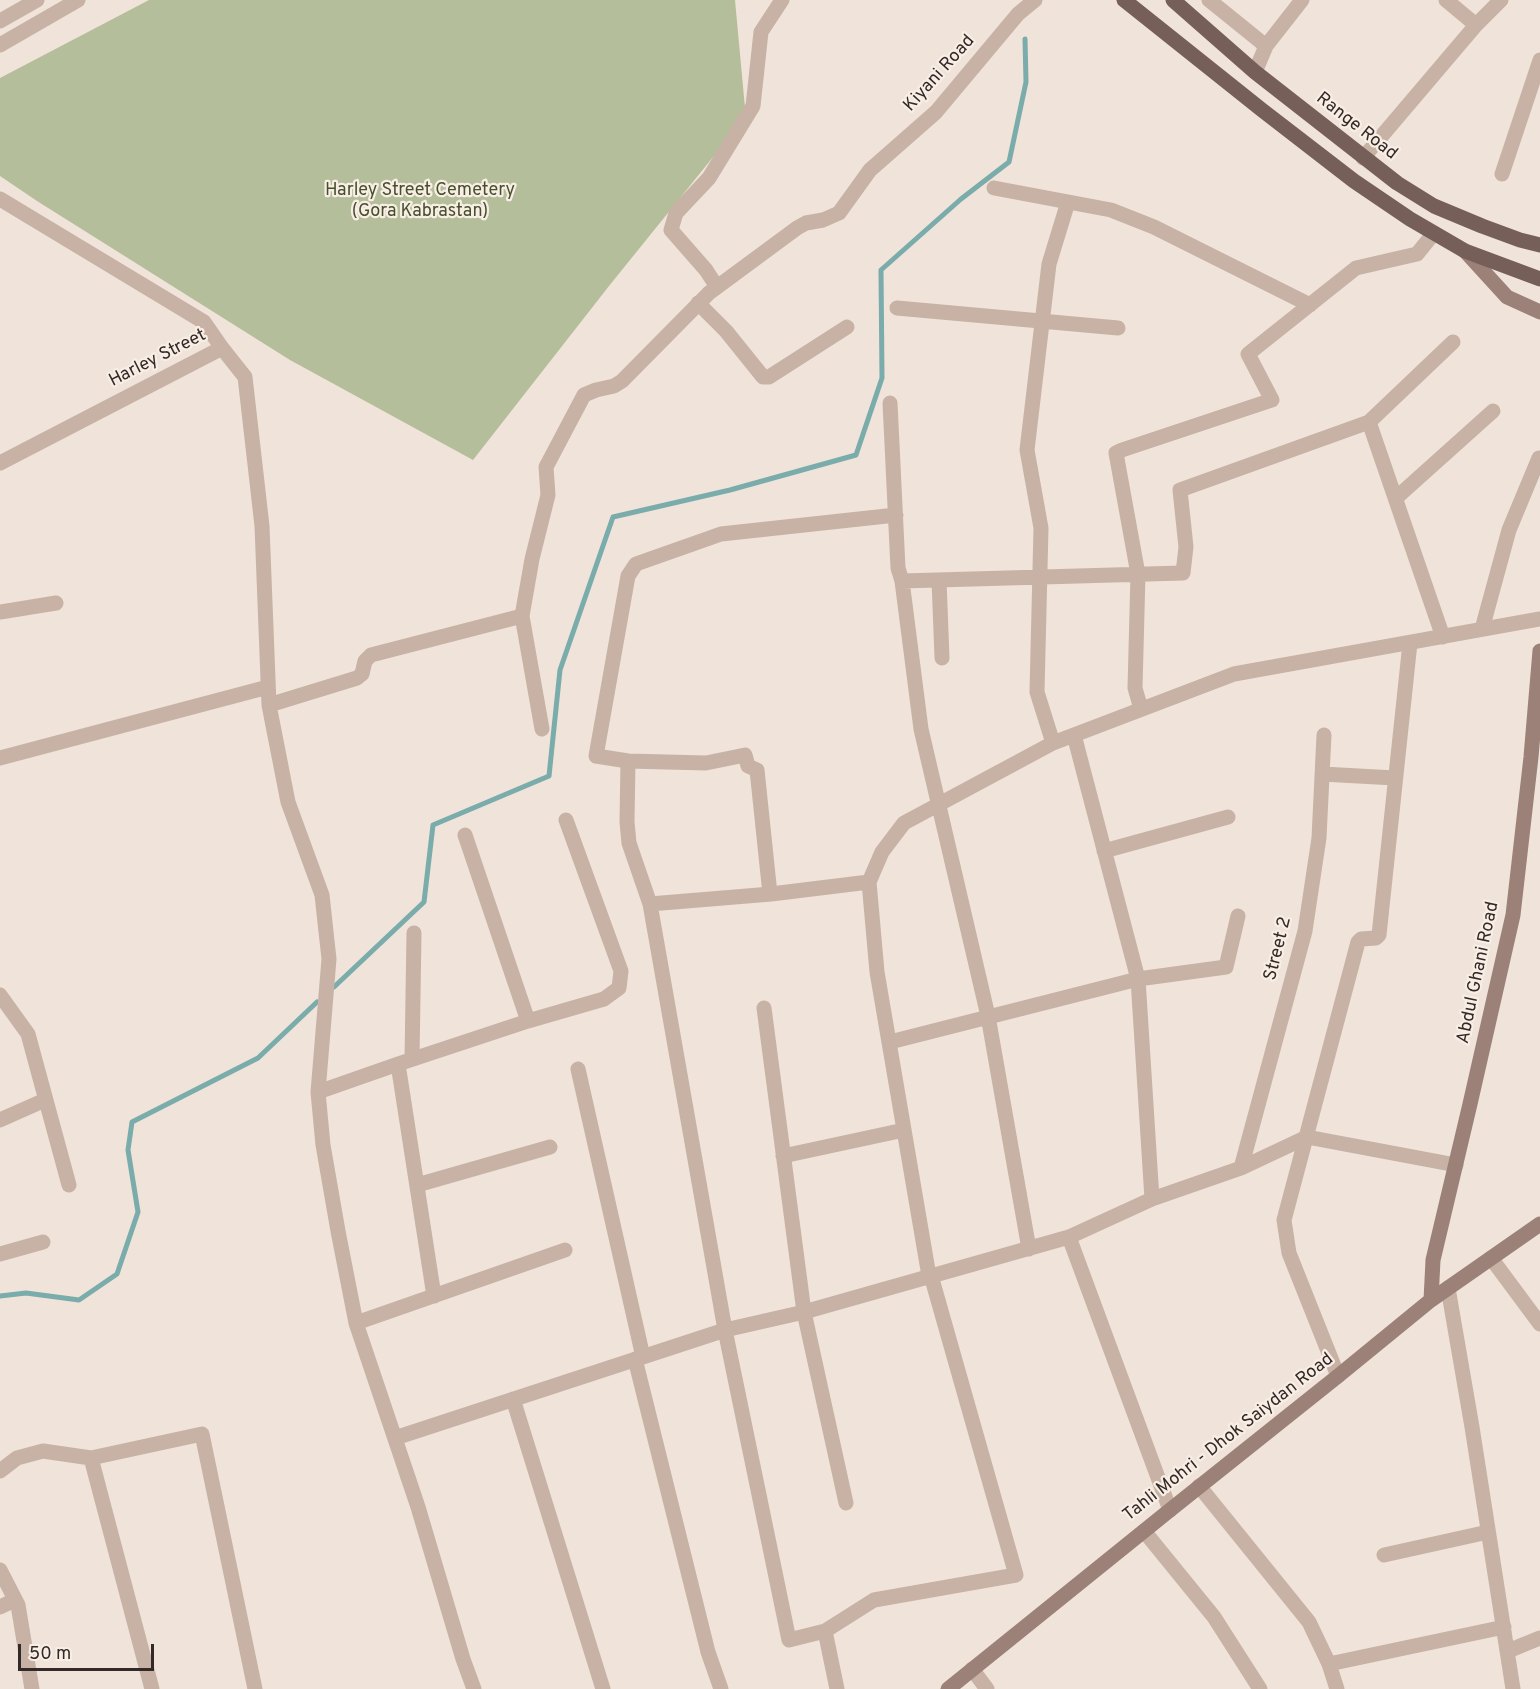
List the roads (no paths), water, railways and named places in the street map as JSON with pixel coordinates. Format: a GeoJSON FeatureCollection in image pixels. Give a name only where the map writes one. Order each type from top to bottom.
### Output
{"type":"FeatureCollection","features":[{"type":"Feature","properties":{"kind":"main road"},"geometry":{"type":"LineString","coordinates":[[1124,0],[1353,181],[1410,219],[1465,251],[1540,279]]}},
{"type":"Feature","properties":{"kind":"main road","name":"Range Road"},"geometry":{"type":"LineString","coordinates":[[1173,0],[1255,72],[1397,183],[1434,206],[1520,240],[1540,245]]}},
{"type":"Feature","properties":{"kind":"street"},"geometry":{"type":"LineString","coordinates":[[0,21],[37,0]]}},
{"type":"Feature","properties":{"kind":"street"},"geometry":{"type":"LineString","coordinates":[[0,45],[78,0]]}},
{"type":"Feature","properties":{"kind":"street"},"geometry":{"type":"LineString","coordinates":[[717,287],[706,270],[671,230],[676,213],[709,178],[753,106],[761,32],[782,0]]}},
{"type":"Feature","properties":{"kind":"street","name":"Kiyani Road"},"geometry":{"type":"LineString","coordinates":[[542,729],[522,616],[532,559],[548,495],[546,467],[584,395],[614,386],[622,381],[698,303],[797,228],[838,213],[870,170],[936,112],[1018,14],[1035,0]]}},
{"type":"Feature","properties":{"kind":"street"},"geometry":{"type":"LineString","coordinates":[[1209,0],[1266,46]]}},
{"type":"Feature","properties":{"kind":"street"},"geometry":{"type":"LineString","coordinates":[[1255,72],[1266,46],[1302,0]]}},
{"type":"Feature","properties":{"kind":"street"},"geometry":{"type":"LineString","coordinates":[[1446,0],[1476,25]]}},
{"type":"Feature","properties":{"kind":"street"},"geometry":{"type":"LineString","coordinates":[[1363,158],[1476,25],[1501,0]]}},
{"type":"Feature","properties":{"kind":"street"},"geometry":{"type":"LineString","coordinates":[[1502,174],[1540,60]]}},
{"type":"Feature","properties":{"kind":"street"},"geometry":{"type":"LineString","coordinates":[[994,188],[1111,210],[1154,227],[1310,305]]}},
{"type":"Feature","properties":{"kind":"street","name":"Harley Street"},"geometry":{"type":"LineString","coordinates":[[0,199],[204,322],[222,348],[0,463]]}},
{"type":"Feature","properties":{"kind":"street"},"geometry":{"type":"LineString","coordinates":[[1053,743],[1037,692],[1041,528],[1027,450],[1049,264],[1068,202]]}},
{"type":"Feature","properties":{"kind":"street"},"geometry":{"type":"LineString","coordinates":[[1141,709],[1135,688],[1138,574],[1116,453],[1272,400],[1248,354],[1356,268],[1417,254],[1434,233]]}},
{"type":"Feature","properties":{"kind":"street"},"geometry":{"type":"LineString","coordinates":[[1465,251],[1507,297],[1540,312]]}},
{"type":"Feature","properties":{"kind":"street"},"geometry":{"type":"LineString","coordinates":[[698,303],[726,331],[763,377],[769,377],[847,327]]}},
{"type":"Feature","properties":{"kind":"street"},"geometry":{"type":"LineString","coordinates":[[897,308],[1118,328]]}},
{"type":"Feature","properties":{"kind":"street"},"geometry":{"type":"LineString","coordinates":[[902,581],[1183,573],[1186,547],[1180,490],[1369,422],[1453,342]]}},
{"type":"Feature","properties":{"kind":"street"},"geometry":{"type":"LineString","coordinates":[[222,348],[245,377],[262,526],[269,705],[288,802],[322,895],[329,959],[318,1092],[323,1145],[338,1231],[356,1323],[418,1507],[474,1689]]}},
{"type":"Feature","properties":{"kind":"street"},"geometry":{"type":"LineString","coordinates":[[891,403],[898,568],[902,581],[921,729],[988,1016],[1029,1249]]}},
{"type":"Feature","properties":{"kind":"street"},"geometry":{"type":"LineString","coordinates":[[1396,498],[1493,411]]}},
{"type":"Feature","properties":{"kind":"street"},"geometry":{"type":"LineString","coordinates":[[1369,422],[1443,637]]}},
{"type":"Feature","properties":{"kind":"street"},"geometry":{"type":"LineString","coordinates":[[1482,629],[1509,530],[1539,458]]}},
{"type":"Feature","properties":{"kind":"street"},"geometry":{"type":"LineString","coordinates":[[770,894],[757,770],[748,766],[745,755],[706,764],[628,761],[596,756],[628,576],[636,564],[721,534],[896,515]]}},
{"type":"Feature","properties":{"kind":"street"},"geometry":{"type":"LineString","coordinates":[[939,580],[942,658]]}},
{"type":"Feature","properties":{"kind":"street"},"geometry":{"type":"LineString","coordinates":[[0,612],[56,603]]}},
{"type":"Feature","properties":{"kind":"street"},"geometry":{"type":"LineString","coordinates":[[269,705],[357,678],[363,674],[365,661],[371,654],[522,616]]}},
{"type":"Feature","properties":{"kind":"street"},"geometry":{"type":"LineString","coordinates":[[628,761],[629,843],[650,904],[725,1330],[789,1640],[825,1631],[874,1600],[1016,1575],[932,1279],[929,1276],[877,972],[869,882],[882,852],[904,823],[1053,743],[1234,674],[1540,619]]}},
{"type":"Feature","properties":{"kind":"street"},"geometry":{"type":"LineString","coordinates":[[1338,1376],[1289,1253],[1284,1220],[1358,942],[1361,939],[1376,938],[1378,935],[1410,643]]}},
{"type":"Feature","properties":{"kind":"street","name":"Abdul Ghani Road"},"geometry":{"type":"LineString","coordinates":[[1431,1300],[1433,1260],[1513,915],[1536,758],[1540,651]]}},
{"type":"Feature","properties":{"kind":"street"},"geometry":{"type":"LineString","coordinates":[[0,758],[268,687]]}},
{"type":"Feature","properties":{"kind":"street"},"geometry":{"type":"LineString","coordinates":[[1074,735],[1138,979],[1152,1199]]}},
{"type":"Feature","properties":{"kind":"street","name":"Street 2"},"geometry":{"type":"LineString","coordinates":[[1241,1167],[1305,931],[1319,838],[1324,735]]}},
{"type":"Feature","properties":{"kind":"street"},"geometry":{"type":"LineString","coordinates":[[1322,774],[1395,778]]}},
{"type":"Feature","properties":{"kind":"street"},"geometry":{"type":"LineString","coordinates":[[1104,851],[1228,817]]}},
{"type":"Feature","properties":{"kind":"street"},"geometry":{"type":"LineString","coordinates":[[318,1092],[528,1021],[604,999],[618,988],[621,971],[566,820]]}},
{"type":"Feature","properties":{"kind":"street"},"geometry":{"type":"LineString","coordinates":[[465,835],[528,1021]]}},
{"type":"Feature","properties":{"kind":"street"},"geometry":{"type":"LineString","coordinates":[[650,904],[770,894],[869,882]]}},
{"type":"Feature","properties":{"kind":"street"},"geometry":{"type":"LineString","coordinates":[[890,1042],[1138,979],[1226,967],[1238,916]]}},
{"type":"Feature","properties":{"kind":"street"},"geometry":{"type":"LineString","coordinates":[[414,933],[405,1061],[417,1185],[434,1296]]}},
{"type":"Feature","properties":{"kind":"street"},"geometry":{"type":"LineString","coordinates":[[1,997],[28,1034],[69,1185]]}},
{"type":"Feature","properties":{"kind":"street"},"geometry":{"type":"LineString","coordinates":[[764,1008],[804,1312],[846,1503]]}},
{"type":"Feature","properties":{"kind":"street"},"geometry":{"type":"LineString","coordinates":[[578,1069],[639,1358],[708,1652],[721,1689]]}},
{"type":"Feature","properties":{"kind":"street"},"geometry":{"type":"LineString","coordinates":[[0,1120],[45,1100]]}},
{"type":"Feature","properties":{"kind":"street"},"geometry":{"type":"LineString","coordinates":[[783,1156],[904,1130]]}},
{"type":"Feature","properties":{"kind":"street"},"geometry":{"type":"LineString","coordinates":[[395,1438],[725,1330],[804,1312],[1069,1238],[1152,1199],[1241,1167],[1307,1137],[1456,1165]]}},
{"type":"Feature","properties":{"kind":"street"},"geometry":{"type":"LineString","coordinates":[[417,1185],[550,1147]]}},
{"type":"Feature","properties":{"kind":"street","name":"Tahli Mohri - Dhok Saiydan Road"},"geometry":{"type":"LineString","coordinates":[[948,1689],[1431,1300],[1540,1224]]}},
{"type":"Feature","properties":{"kind":"street"},"geometry":{"type":"LineString","coordinates":[[1069,1238],[1170,1510]]}},
{"type":"Feature","properties":{"kind":"street"},"geometry":{"type":"LineString","coordinates":[[0,1254],[43,1242]]}},
{"type":"Feature","properties":{"kind":"street"},"geometry":{"type":"LineString","coordinates":[[356,1323],[565,1250]]}},
{"type":"Feature","properties":{"kind":"street"},"geometry":{"type":"LineString","coordinates":[[1491,1258],[1540,1324]]}},
{"type":"Feature","properties":{"kind":"street"},"geometry":{"type":"LineString","coordinates":[[1448,1288],[1513,1689]]}},
{"type":"Feature","properties":{"kind":"street"},"geometry":{"type":"LineString","coordinates":[[513,1400],[603,1689]]}},
{"type":"Feature","properties":{"kind":"street"},"geometry":{"type":"LineString","coordinates":[[0,1471],[17,1458],[43,1451],[91,1458],[202,1434],[255,1689]]}},
{"type":"Feature","properties":{"kind":"street"},"geometry":{"type":"LineString","coordinates":[[91,1458],[152,1689]]}},
{"type":"Feature","properties":{"kind":"street"},"geometry":{"type":"LineString","coordinates":[[1199,1486],[1309,1622],[1329,1664],[1337,1689]]}},
{"type":"Feature","properties":{"kind":"street"},"geometry":{"type":"LineString","coordinates":[[1144,1531],[1214,1617],[1260,1689]]}},
{"type":"Feature","properties":{"kind":"street"},"geometry":{"type":"LineString","coordinates":[[1384,1555],[1488,1532]]}},
{"type":"Feature","properties":{"kind":"street"},"geometry":{"type":"LineString","coordinates":[[0,1570],[18,1605],[32,1689]]}},
{"type":"Feature","properties":{"kind":"street"},"geometry":{"type":"LineString","coordinates":[[0,1607],[15,1600]]}},
{"type":"Feature","properties":{"kind":"street"},"geometry":{"type":"LineString","coordinates":[[1329,1664],[1504,1627]]}},
{"type":"Feature","properties":{"kind":"street"},"geometry":{"type":"LineString","coordinates":[[825,1631],[837,1689]]}},
{"type":"Feature","properties":{"kind":"street"},"geometry":{"type":"LineString","coordinates":[[1508,1651],[1540,1638]]}},
{"type":"Feature","properties":{"kind":"street"},"geometry":{"type":"LineString","coordinates":[[972,1669],[987,1689]]}},
{"type":"Feature","properties":{"kind":"waterway"},"geometry":{"type":"LineString","coordinates":[[334,987],[424,902],[433,825],[549,776],[560,670],[613,517],[730,490],[856,455],[882,378],[881,270],[961,199],[1009,162],[1026,82],[1025,39]]}},
{"type":"Feature","properties":{"kind":"waterway"},"geometry":{"type":"LineString","coordinates":[[0,1296],[26,1293],[79,1300],[117,1274],[138,1212],[128,1150],[132,1122],[258,1058],[317,1002]]}},
{"type":"Feature","properties":{"kind":"park label","name":"Harley Street Cemetery (Gora Kabrastan)"},"geometry":{"type":"Point","coordinates":[420,201]}}]}
